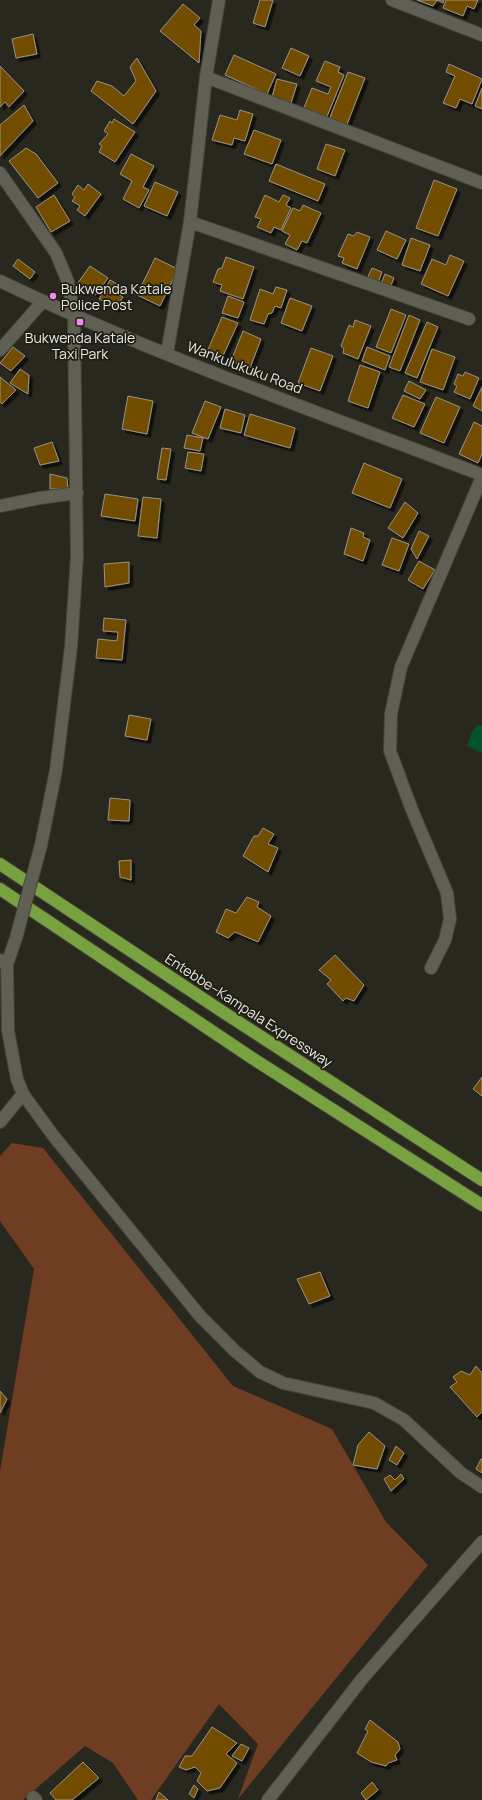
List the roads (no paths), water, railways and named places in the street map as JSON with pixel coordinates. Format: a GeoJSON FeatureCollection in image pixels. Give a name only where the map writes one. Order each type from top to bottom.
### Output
{"type":"FeatureCollection","features":[{"type":"Feature","properties":{"kind":"highway","name":"Entebbe–Kampala Expressway"},"geometry":{"type":"LineString","coordinates":[[0,864],[223,1012],[482,1180]]}},
{"type":"Feature","properties":{"kind":"highway"},"geometry":{"type":"LineString","coordinates":[[0,889],[252,1058],[482,1205]]}},
{"type":"Feature","properties":{"kind":"street"},"geometry":{"type":"LineString","coordinates":[[167,354],[190,222],[206,77],[219,0]]}},
{"type":"Feature","properties":{"kind":"street"},"geometry":{"type":"LineString","coordinates":[[392,0],[482,35]]}},
{"type":"Feature","properties":{"kind":"street"},"geometry":{"type":"LineString","coordinates":[[206,77],[482,183]]}},
{"type":"Feature","properties":{"kind":"street"},"geometry":{"type":"LineString","coordinates":[[0,173],[56,253],[68,282],[74,316],[78,556],[71,647],[56,770],[41,845],[16,938],[3,962],[8,1031],[17,1079],[23,1094],[52,1134],[200,1316],[235,1351],[260,1372],[283,1383],[374,1403],[404,1420],[461,1473],[482,1487]]}},
{"type":"Feature","properties":{"kind":"street"},"geometry":{"type":"LineString","coordinates":[[190,222],[469,319]]}},
{"type":"Feature","properties":{"kind":"street","name":"Wankulukuku Road"},"geometry":{"type":"LineString","coordinates":[[0,281],[74,316],[167,354],[482,476]]}},
{"type":"Feature","properties":{"kind":"street"},"geometry":{"type":"LineString","coordinates":[[0,350],[43,301]]}},
{"type":"Feature","properties":{"kind":"street"},"geometry":{"type":"LineString","coordinates":[[431,968],[445,940],[450,919],[447,894],[412,810],[390,751],[391,714],[401,667],[482,476]]}},
{"type":"Feature","properties":{"kind":"street"},"geometry":{"type":"LineString","coordinates":[[0,506],[40,498],[77,493]]}},
{"type":"Feature","properties":{"kind":"street"},"geometry":{"type":"LineString","coordinates":[[0,1122],[23,1094]]}},
{"type":"Feature","properties":{"kind":"street"},"geometry":{"type":"LineString","coordinates":[[268,1800],[362,1679],[482,1542]]}},
{"type":"Feature","properties":{"kind":"place","name":"Bukwenda Katale Police Post"},"geometry":{"type":"Point","coordinates":[53,296]}},
{"type":"Feature","properties":{"kind":"place","name":"Bukwenda Katale Taxi Park"},"geometry":{"type":"Point","coordinates":[80,322]}}]}
